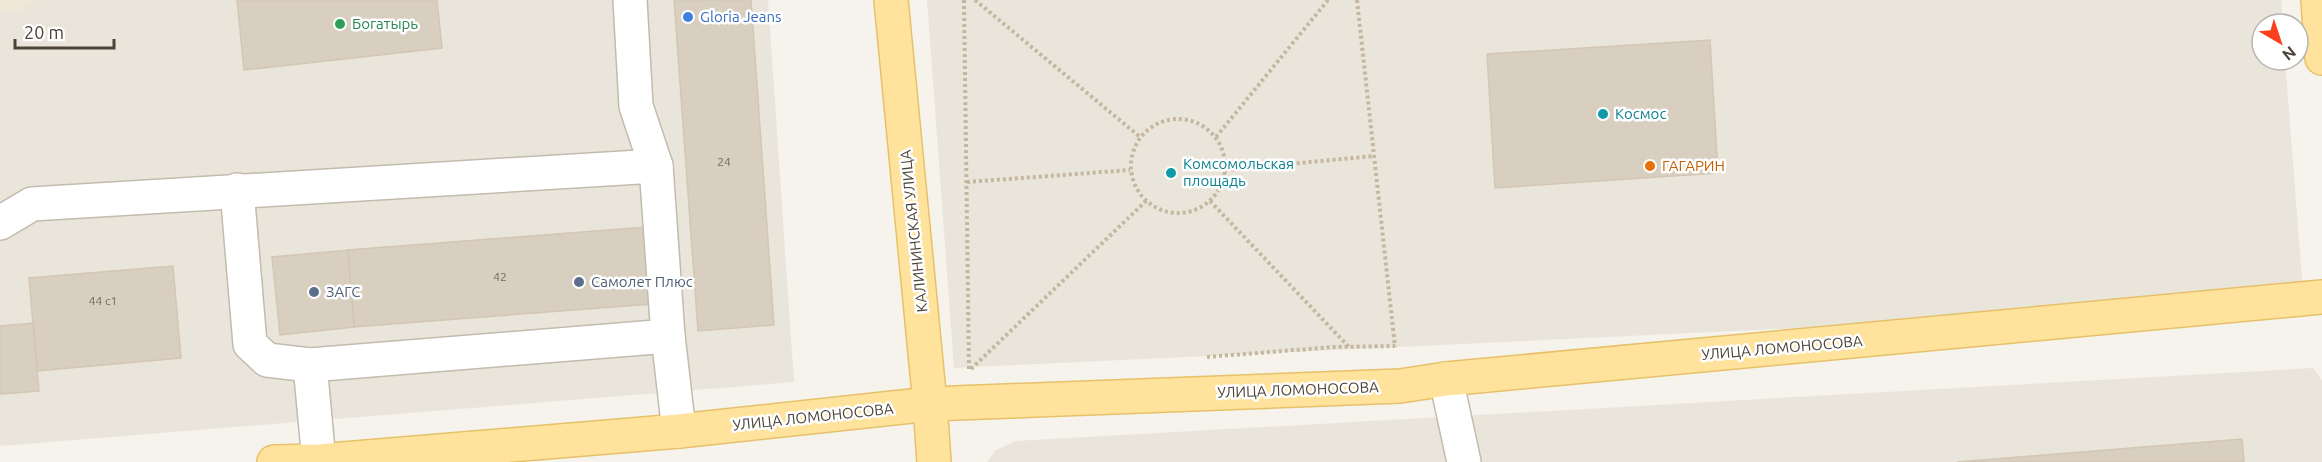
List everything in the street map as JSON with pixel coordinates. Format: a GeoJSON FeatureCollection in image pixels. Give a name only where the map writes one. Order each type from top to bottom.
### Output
{"type":"FeatureCollection","features":[{"type":"Feature","properties":{"kind":"main road","name":"КАЛИНИНСКАЯ УЛИЦА"},"geometry":{"type":"LineString","coordinates":[[891,0],[934,462]]}},
{"type":"Feature","properties":{"kind":"main road"},"geometry":{"type":"LineString","coordinates":[[2318,0],[2322,58]]}},
{"type":"Feature","properties":{"kind":"main road","name":"УЛИЦА ЛОМОНОСОВА"},"geometry":{"type":"LineString","coordinates":[[282,462],[319,461],[679,431],[930,404],[1400,386],[1446,379],[2322,297]]}},
{"type":"Feature","properties":{"kind":"lane"},"geometry":{"type":"LineString","coordinates":[[630,0],[636,106],[656,166],[668,336],[679,431]]}},
{"type":"Feature","properties":{"kind":"lane"},"geometry":{"type":"LineString","coordinates":[[0,223],[32,204],[656,166]]}},
{"type":"Feature","properties":{"kind":"lane"},"geometry":{"type":"LineString","coordinates":[[237,190],[250,345],[267,360],[310,365],[668,336]]}},
{"type":"Feature","properties":{"kind":"lane"},"geometry":{"type":"LineString","coordinates":[[310,365],[319,461]]}},
{"type":"Feature","properties":{"kind":"lane"},"geometry":{"type":"LineString","coordinates":[[1446,379],[1464,462]]}},
{"type":"Feature","properties":{"kind":"path"},"geometry":{"type":"LineString","coordinates":[[964,0],[969,370]]}},
{"type":"Feature","properties":{"kind":"path"},"geometry":{"type":"LineString","coordinates":[[975,0],[1140,137]]}},
{"type":"Feature","properties":{"kind":"path"},"geometry":{"type":"LineString","coordinates":[[1215,137],[1328,0]]}},
{"type":"Feature","properties":{"kind":"path"},"geometry":{"type":"LineString","coordinates":[[1357,0],[1400,386]]}},
{"type":"Feature","properties":{"kind":"path"},"geometry":{"type":"LineString","coordinates":[[1169,119],[1187,119],[1203,125],[1215,137],[1223,153],[1225,170],[1220,187],[1210,201],[1195,210],[1177,213],[1160,210],[1146,201],[1135,187],[1130,170],[1132,153],[1140,137],[1153,125],[1169,119]]}},
{"type":"Feature","properties":{"kind":"path"},"geometry":{"type":"LineString","coordinates":[[1225,170],[1374,156]]}},
{"type":"Feature","properties":{"kind":"path"},"geometry":{"type":"LineString","coordinates":[[967,182],[1130,170]]}},
{"type":"Feature","properties":{"kind":"path"},"geometry":{"type":"LineString","coordinates":[[969,370],[1146,201]]}},
{"type":"Feature","properties":{"kind":"path"},"geometry":{"type":"LineString","coordinates":[[1210,201],[1349,347]]}},
{"type":"Feature","properties":{"kind":"path"},"geometry":{"type":"LineString","coordinates":[[1202,358],[1349,347],[1395,346]]}},
{"type":"Feature","properties":{"kind":"path"},"geometry":{"type":"LineString","coordinates":[[969,370],[981,369]]}},
{"type":"Feature","properties":{"kind":"shaded area"},"geometry":{"type":"Polygon","coordinates":[[[0,0],[768,0],[794,382],[0,446],[0,0]]]}},
{"type":"Feature","properties":{"kind":"shaded area"},"geometry":{"type":"Polygon","coordinates":[[[0,0],[37,0],[18,11],[0,12],[0,0]]]}},
{"type":"Feature","properties":{"kind":"shaded area"},"geometry":{"type":"Polygon","coordinates":[[[927,0],[2281,0],[2282,12],[2250,12],[2250,72],[2286,72],[2304,304],[954,368],[927,0]]]}},
{"type":"Feature","properties":{"kind":"shaded area"},"geometry":{"type":"Polygon","coordinates":[[[2313,368],[2322,380],[2322,462],[987,462],[996,450],[1016,441],[2313,368]]]}},
{"type":"Feature","properties":{"kind":"building","name":"Богатырь"},"geometry":{"type":"Polygon","coordinates":[[[237,0],[437,0],[442,48],[244,70],[237,0]]]}},
{"type":"Feature","properties":{"kind":"building"},"geometry":{"type":"Polygon","coordinates":[[[674,0],[751,0],[774,325],[698,331],[674,0]]]}},
{"type":"Feature","properties":{"kind":"building","name":"Космос"},"geometry":{"type":"Polygon","coordinates":[[[1710,40],[1718,173],[1495,188],[1487,54],[1710,40]]]}},
{"type":"Feature","properties":{"kind":"building"},"geometry":{"type":"Polygon","coordinates":[[[646,227],[652,304],[354,327],[348,250],[646,227]]]}},
{"type":"Feature","properties":{"kind":"building","name":"ЗАГС"},"geometry":{"type":"Polygon","coordinates":[[[348,250],[354,327],[280,335],[272,257],[348,250]]]}},
{"type":"Feature","properties":{"kind":"building"},"geometry":{"type":"Polygon","coordinates":[[[173,266],[181,358],[37,371],[29,278],[173,266]]]}},
{"type":"Feature","properties":{"kind":"building"},"geometry":{"type":"Polygon","coordinates":[[[33,323],[39,391],[0,394],[0,326],[33,323]]]}},
{"type":"Feature","properties":{"kind":"building"},"geometry":{"type":"Polygon","coordinates":[[[2242,439],[2244,462],[1957,462],[2242,439]]]}},
{"type":"Feature","properties":{"kind":"place","name":"Gloria Jeans"},"geometry":{"type":"Point","coordinates":[688,17]}},
{"type":"Feature","properties":{"kind":"place","name":"Богатырь"},"geometry":{"type":"Point","coordinates":[340,24]}},
{"type":"Feature","properties":{"kind":"place","name":"Космос"},"geometry":{"type":"Point","coordinates":[1603,114]}},
{"type":"Feature","properties":{"kind":"place","name":"ГАГАРИН"},"geometry":{"type":"Point","coordinates":[1650,166]}},
{"type":"Feature","properties":{"kind":"place","name":"Комсомольская площадь"},"geometry":{"type":"Point","coordinates":[1171,173]}},
{"type":"Feature","properties":{"kind":"place","name":"Самолет Плюс"},"geometry":{"type":"Point","coordinates":[579,282]}},
{"type":"Feature","properties":{"kind":"place","name":"ЗАГС"},"geometry":{"type":"Point","coordinates":[314,292]}}]}
